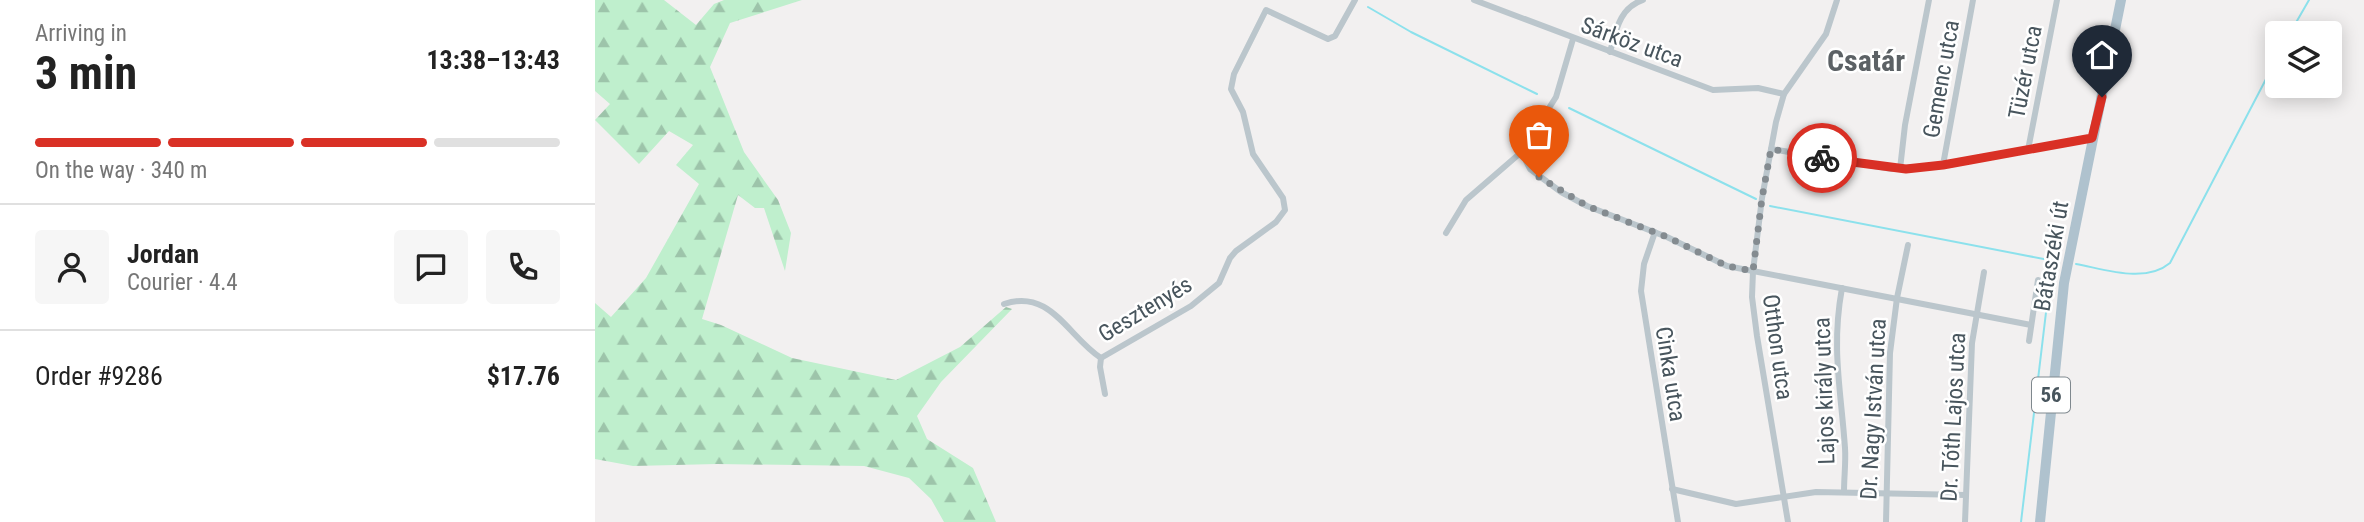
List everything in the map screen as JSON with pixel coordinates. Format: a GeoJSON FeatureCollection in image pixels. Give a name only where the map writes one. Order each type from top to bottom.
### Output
{"type":"FeatureCollection","features":[{"type":"Feature","properties":{"kind":"main road","name":"Bátaszéki út"},"geometry":{"type":"LineString","coordinates":[[2040,522],[2055,359],[2067,269],[2121,0]]}},
{"type":"Feature","properties":{"kind":"street","name":"Gesztenyés"},"geometry":{"type":"LineString","coordinates":[[1004,303],[1017,300],[1034,301],[1071,329],[1101,358],[1191,306],[1219,283],[1230,258],[1276,222],[1285,211],[1286,205],[1253,154],[1243,112],[1231,89],[1234,75],[1266,10],[1328,39],[1335,36],[1355,0]]}},
{"type":"Feature","properties":{"kind":"street","name":"Sárköz utca"},"geometry":{"type":"LineString","coordinates":[[1473,0],[1713,90],[1758,88],[1784,94]]}},
{"type":"Feature","properties":{"kind":"street"},"geometry":{"type":"LineString","coordinates":[[1610,52],[1619,19],[1628,7],[1643,0]]}},
{"type":"Feature","properties":{"kind":"street"},"geometry":{"type":"LineString","coordinates":[[1784,94],[1825,34],[1837,0]]}},
{"type":"Feature","properties":{"kind":"street"},"geometry":{"type":"LineString","coordinates":[[1900,169],[1905,125],[1929,0]]}},
{"type":"Feature","properties":{"kind":"street","name":"Gemenc utca"},"geometry":{"type":"LineString","coordinates":[[1943,165],[1973,0]]}},
{"type":"Feature","properties":{"kind":"street","name":"Tüzér utca"},"geometry":{"type":"LineString","coordinates":[[2028,150],[2057,0]]}},
{"type":"Feature","properties":{"kind":"street"},"geometry":{"type":"LineString","coordinates":[[1446,233],[1467,200],[1525,149],[1556,97],[1573,39]]}},
{"type":"Feature","properties":{"kind":"street","name":"Otthon utca"},"geometry":{"type":"LineString","coordinates":[[1784,94],[1762,198],[1752,297],[1756,336],[1788,522]]}},
{"type":"Feature","properties":{"kind":"street"},"geometry":{"type":"LineString","coordinates":[[1771,149],[1900,169],[1943,165],[2092,138]]}},
{"type":"Feature","properties":{"kind":"street"},"geometry":{"type":"LineString","coordinates":[[1525,149],[1530,169],[1561,192],[1587,206],[1655,232],[1727,266],[2031,325]]}},
{"type":"Feature","properties":{"kind":"street","name":"Cinka utca"},"geometry":{"type":"LineString","coordinates":[[1655,232],[1644,264],[1641,291],[1678,522]]}},
{"type":"Feature","properties":{"kind":"street","name":"Dr. Nagy István utca"},"geometry":{"type":"LineString","coordinates":[[1886,522],[1890,353],[1897,298],[1908,245]]}},
{"type":"Feature","properties":{"kind":"street","name":"Dr. Tóth Lajos utca"},"geometry":{"type":"LineString","coordinates":[[1965,522],[1972,343],[1984,272]]}},
{"type":"Feature","properties":{"kind":"street"},"geometry":{"type":"LineString","coordinates":[[2029,341],[2038,280]]}},
{"type":"Feature","properties":{"kind":"street","name":"Lajos király utca"},"geometry":{"type":"LineString","coordinates":[[1842,288],[1836,320],[1836,349],[1845,450],[1844,492]]}},
{"type":"Feature","properties":{"kind":"street"},"geometry":{"type":"LineString","coordinates":[[1101,358],[1105,394]]}},
{"type":"Feature","properties":{"kind":"street"},"geometry":{"type":"LineString","coordinates":[[1672,489],[1736,504],[1816,492],[1966,495]]}},
{"type":"Feature","properties":{"kind":"green space"},"geometry":{"type":"Polygon","coordinates":[[[595,0],[664,0],[696,25],[714,4],[724,0],[802,0],[730,23],[710,67],[744,152],[778,200],[791,233],[785,271],[764,208],[755,208],[738,195],[702,319],[792,358],[896,380],[960,347],[1006,307],[1012,309],[941,382],[917,416],[927,439],[973,468],[996,522],[944,522],[931,499],[909,478],[864,466],[633,466],[595,459],[595,303],[611,317],[646,278],[699,184],[676,165],[693,145],[669,131],[639,164],[595,120],[610,104],[595,91],[595,0]]]}},
{"type":"Feature","properties":{"kind":"waterway"},"geometry":{"type":"LineString","coordinates":[[2297,21],[2309,0]]}},
{"type":"Feature","properties":{"kind":"waterway"},"geometry":{"type":"LineString","coordinates":[[1368,7],[1411,32],[1537,94]]}},
{"type":"Feature","properties":{"kind":"waterway"},"geometry":{"type":"LineString","coordinates":[[2076,264],[2137,274],[2149,273],[2170,263],[2265,81]]}},
{"type":"Feature","properties":{"kind":"waterway"},"geometry":{"type":"LineString","coordinates":[[1569,108],[1756,199]]}},
{"type":"Feature","properties":{"kind":"waterway"},"geometry":{"type":"LineString","coordinates":[[1770,206],[2054,261]]}},
{"type":"Feature","properties":{"kind":"waterway"},"geometry":{"type":"LineString","coordinates":[[2021,522],[2052,262]]}},
{"type":"Feature","properties":{"kind":"way so far"},"geometry":{"type":"LineString","coordinates":[[1539,177],[1587,206],[1667,237],[1727,266],[1753,271],[1771,149],[1822,158]]}},
{"type":"Feature","properties":{"kind":"district","name":"Csatár"},"geometry":{"type":"Point","coordinates":[1866,61]}},
{"type":"Feature","properties":{"kind":"route"},"geometry":{"type":"LineString","coordinates":[[1822,158],[1906,169],[1943,165],[2092,138],[2102,97]]}}]}
